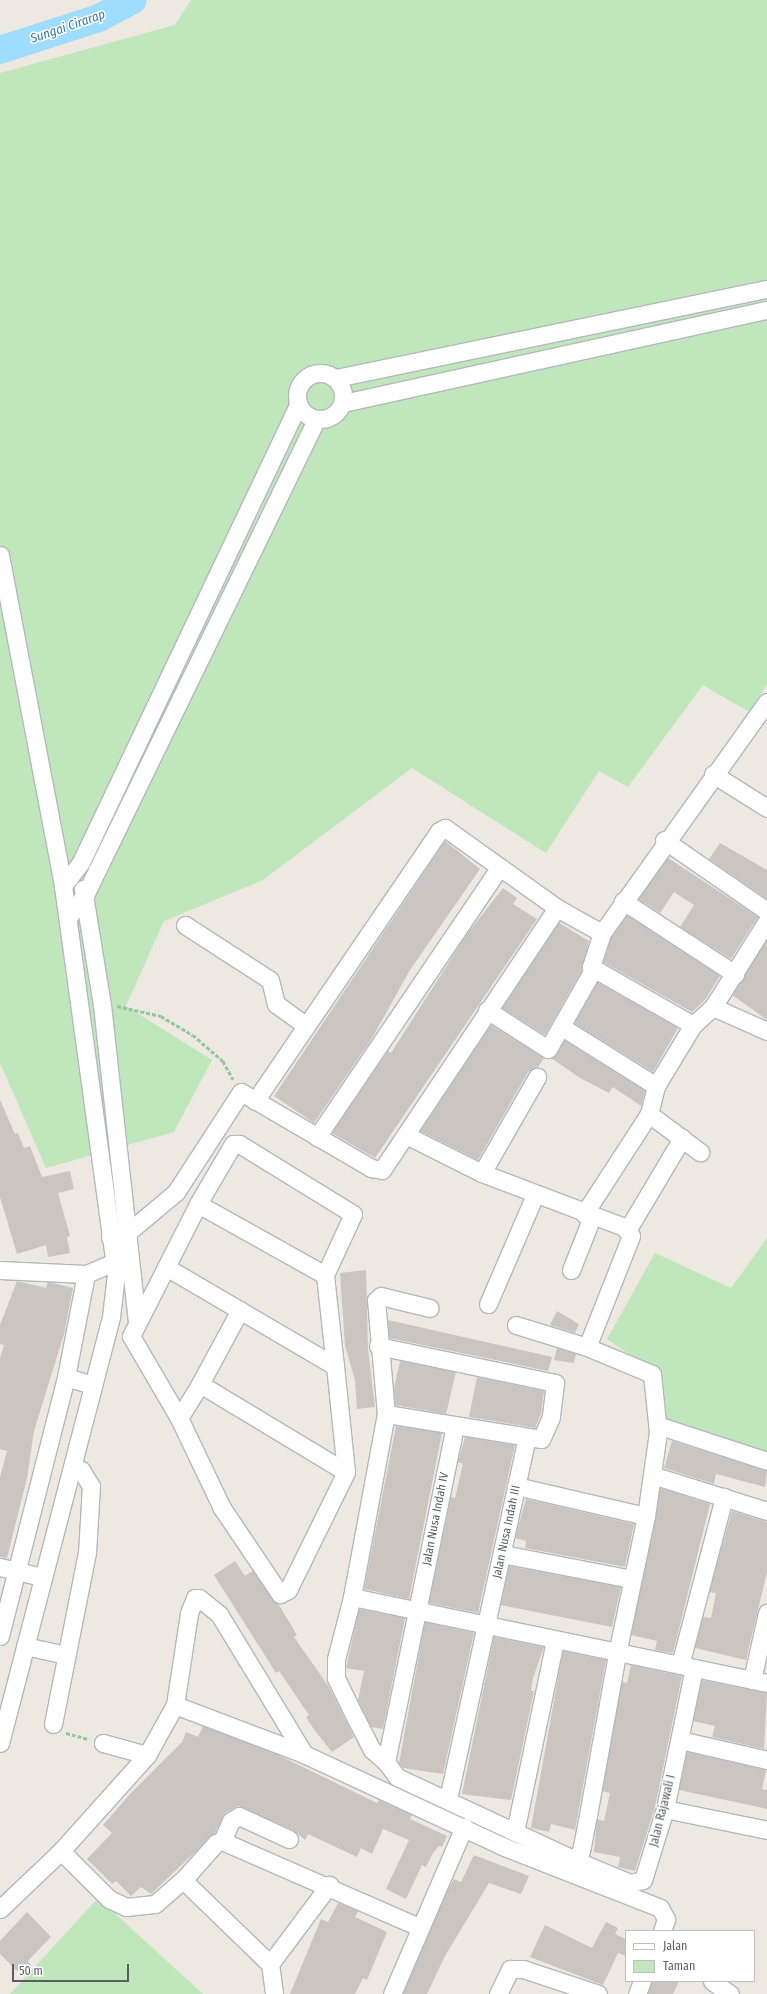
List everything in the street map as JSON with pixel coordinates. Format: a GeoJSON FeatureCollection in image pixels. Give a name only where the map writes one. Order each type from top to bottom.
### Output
{"type":"FeatureCollection","features":[{"type":"Feature","properties":{"kind":"street"},"geometry":{"type":"LineString","coordinates":[[103,1344],[134,1329],[198,1204],[229,1148],[239,1144],[352,1214],[325,1275],[346,1472],[288,1590],[280,1594],[222,1508],[180,1418],[134,1329],[122,1260],[110,1237],[68,918],[69,880],[173,668],[298,405],[298,388],[308,376],[324,373],[336,378],[767,289]]}},
{"type":"Feature","properties":{"kind":"street"},"geometry":{"type":"LineString","coordinates":[[298,405],[302,412],[316,420],[332,417],[343,403],[767,310]]}},
{"type":"Feature","properties":{"kind":"street"},"geometry":{"type":"LineString","coordinates":[[336,378],[342,388],[343,403]]}},
{"type":"Feature","properties":{"kind":"street"},"geometry":{"type":"LineString","coordinates":[[68,918],[86,893],[189,676],[316,420]]}},
{"type":"Feature","properties":{"kind":"street"},"geometry":{"type":"LineString","coordinates":[[0,555],[58,855],[69,880],[86,893],[102,1005],[127,1233],[115,1293],[73,1466],[42,1577],[0,1743]]}},
{"type":"Feature","properties":{"kind":"street"},"geometry":{"type":"LineString","coordinates":[[173,668],[189,676]]}},
{"type":"Feature","properties":{"kind":"street"},"geometry":{"type":"LineString","coordinates":[[693,1025],[594,968],[590,962],[602,933],[664,840],[767,702]]}},
{"type":"Feature","properties":{"kind":"street"},"geometry":{"type":"LineString","coordinates":[[713,774],[767,808]]}},
{"type":"Feature","properties":{"kind":"street"},"geometry":{"type":"LineString","coordinates":[[255,1100],[439,831],[446,828],[454,833],[557,908],[602,933]]}},
{"type":"Feature","properties":{"kind":"street"},"geometry":{"type":"LineString","coordinates":[[664,840],[767,912]]}},
{"type":"Feature","properties":{"kind":"street"},"geometry":{"type":"LineString","coordinates":[[317,1137],[500,867]]}},
{"type":"Feature","properties":{"kind":"street"},"geometry":{"type":"LineString","coordinates":[[623,901],[735,974]]}},
{"type":"Feature","properties":{"kind":"street"},"geometry":{"type":"LineString","coordinates":[[110,1237],[127,1233],[176,1192],[241,1092],[317,1137],[380,1171],[406,1135],[486,1010],[557,908]]}},
{"type":"Feature","properties":{"kind":"street"},"geometry":{"type":"LineString","coordinates":[[571,1270],[588,1215],[649,1114],[656,1086],[693,1025],[713,1007],[767,921]]}},
{"type":"Feature","properties":{"kind":"street"},"geometry":{"type":"LineString","coordinates":[[185,925],[270,980],[276,1004],[306,1026]]}},
{"type":"Feature","properties":{"kind":"street"},"geometry":{"type":"LineString","coordinates":[[486,1010],[548,1049],[562,1027],[594,968]]}},
{"type":"Feature","properties":{"kind":"street"},"geometry":{"type":"LineString","coordinates":[[713,1007],[767,1031]]}},
{"type":"Feature","properties":{"kind":"street"},"geometry":{"type":"LineString","coordinates":[[562,1027],[656,1086]]}},
{"type":"Feature","properties":{"kind":"street"},"geometry":{"type":"LineString","coordinates":[[482,1173],[536,1077]]}},
{"type":"Feature","properties":{"kind":"street"},"geometry":{"type":"LineString","coordinates":[[649,1114],[700,1152]]}},
{"type":"Feature","properties":{"kind":"street"},"geometry":{"type":"LineString","coordinates":[[406,1135],[482,1173],[535,1195],[628,1229]]}},
{"type":"Feature","properties":{"kind":"street"},"geometry":{"type":"LineString","coordinates":[[587,1346],[629,1241],[628,1229],[682,1138]]}},
{"type":"Feature","properties":{"kind":"street"},"geometry":{"type":"LineString","coordinates":[[488,1304],[535,1195]]}},
{"type":"Feature","properties":{"kind":"street"},"geometry":{"type":"LineString","coordinates":[[198,1204],[325,1275]]}},
{"type":"Feature","properties":{"kind":"street"},"geometry":{"type":"LineString","coordinates":[[0,1270],[86,1274],[122,1260]]}},
{"type":"Feature","properties":{"kind":"street"},"geometry":{"type":"LineString","coordinates":[[166,1267],[335,1366]]}},
{"type":"Feature","properties":{"kind":"street"},"geometry":{"type":"LineString","coordinates":[[0,1636],[66,1377],[86,1274]]}},
{"type":"Feature","properties":{"kind":"street"},"geometry":{"type":"LineString","coordinates":[[430,1308],[378,1297],[375,1304],[386,1414],[352,1597],[336,1659],[336,1678],[372,1750],[386,1762],[392,1774],[575,1860],[581,1851],[617,1654],[646,1516],[657,1425],[652,1374],[587,1346],[516,1325]]}},
{"type":"Feature","properties":{"kind":"street"},"geometry":{"type":"LineString","coordinates":[[180,1418],[240,1310]]}},
{"type":"Feature","properties":{"kind":"street"},"geometry":{"type":"LineString","coordinates":[[378,1346],[553,1380],[547,1430],[541,1439],[527,1438],[386,1414]]}},
{"type":"Feature","properties":{"kind":"street"},"geometry":{"type":"LineString","coordinates":[[66,1377],[93,1385]]}},
{"type":"Feature","properties":{"kind":"street"},"geometry":{"type":"LineString","coordinates":[[200,1384],[346,1472]]}},
{"type":"Feature","properties":{"kind":"street"},"geometry":{"type":"LineString","coordinates":[[657,1425],[767,1461]]}},
{"type":"Feature","properties":{"kind":"street","name":"Jalan Nusa Indah IV"},"geometry":{"type":"LineString","coordinates":[[386,1762],[455,1426]]}},
{"type":"Feature","properties":{"kind":"street","name":"Jalan Nusa Indah III"},"geometry":{"type":"LineString","coordinates":[[448,1799],[527,1438]]}},
{"type":"Feature","properties":{"kind":"street"},"geometry":{"type":"LineString","coordinates":[[53,1724],[87,1553],[91,1486],[81,1470],[73,1466]]}},
{"type":"Feature","properties":{"kind":"street"},"geometry":{"type":"LineString","coordinates":[[652,1476],[767,1511]]}},
{"type":"Feature","properties":{"kind":"street"},"geometry":{"type":"LineString","coordinates":[[516,1486],[646,1516]]}},
{"type":"Feature","properties":{"kind":"street","name":"Jalan Rajawali I"},"geometry":{"type":"LineString","coordinates":[[575,1860],[630,1883],[643,1880],[666,1809],[680,1740],[687,1667],[724,1497]]}},
{"type":"Feature","properties":{"kind":"street"},"geometry":{"type":"LineString","coordinates":[[502,1554],[632,1579]]}},
{"type":"Feature","properties":{"kind":"street"},"geometry":{"type":"LineString","coordinates":[[0,1567],[42,1577]]}},
{"type":"Feature","properties":{"kind":"street"},"geometry":{"type":"LineString","coordinates":[[352,1597],[617,1654],[760,1682],[767,1612]]}},
{"type":"Feature","properties":{"kind":"street"},"geometry":{"type":"LineString","coordinates":[[0,1909],[61,1851],[146,1755],[175,1705],[189,1613],[195,1598],[199,1598],[219,1614],[304,1754]]}},
{"type":"Feature","properties":{"kind":"street"},"geometry":{"type":"LineString","coordinates":[[515,1832],[555,1641]]}},
{"type":"Feature","properties":{"kind":"street"},"geometry":{"type":"LineString","coordinates":[[25,1646],[66,1655]]}},
{"type":"Feature","properties":{"kind":"street"},"geometry":{"type":"LineString","coordinates":[[175,1705],[304,1754],[464,1827],[502,1846],[660,1908],[666,1919],[662,1930]]}},
{"type":"Feature","properties":{"kind":"street"},"geometry":{"type":"LineString","coordinates":[[680,1740],[767,1760]]}},
{"type":"Feature","properties":{"kind":"street"},"geometry":{"type":"LineString","coordinates":[[103,1743],[146,1755]]}},
{"type":"Feature","properties":{"kind":"street"},"geometry":{"type":"LineString","coordinates":[[666,1809],[767,1830]]}},
{"type":"Feature","properties":{"kind":"street"},"geometry":{"type":"LineString","coordinates":[[61,1851],[109,1899],[126,1907],[155,1904],[183,1880],[210,1847],[222,1841],[231,1821],[239,1816],[289,1839]]}},
{"type":"Feature","properties":{"kind":"street"},"geometry":{"type":"LineString","coordinates":[[392,1994],[419,1927],[464,1827]]}},
{"type":"Feature","properties":{"kind":"street"},"geometry":{"type":"LineString","coordinates":[[222,1841],[329,1885],[419,1927]]}},
{"type":"Feature","properties":{"kind":"street"},"geometry":{"type":"LineString","coordinates":[[183,1880],[270,1964],[274,1994]]}},
{"type":"Feature","properties":{"kind":"street"},"geometry":{"type":"LineString","coordinates":[[270,1964],[329,1885]]}},
{"type":"Feature","properties":{"kind":"street"},"geometry":{"type":"LineString","coordinates":[[498,1994],[510,1969],[523,1969],[598,1994]]}},
{"type":"Feature","properties":{"kind":"street"},"geometry":{"type":"LineString","coordinates":[[637,1994],[642,1982]]}},
{"type":"Feature","properties":{"kind":"street"},"geometry":{"type":"LineString","coordinates":[[713,1982],[727,1993]]}},
{"type":"Feature","properties":{"kind":"path"},"geometry":{"type":"LineString","coordinates":[[102,1005],[130,1007],[161,1016],[193,1035],[223,1061],[241,1092]]}},
{"type":"Feature","properties":{"kind":"path"},"geometry":{"type":"LineString","coordinates":[[53,1724],[63,1732],[103,1743]]}},
{"type":"Feature","properties":{"kind":"green space"},"geometry":{"type":"Polygon","coordinates":[[[191,0],[767,0],[767,684],[749,712],[703,685],[628,787],[599,771],[546,853],[412,768],[263,880],[164,921],[126,1006],[212,1060],[174,1132],[46,1168],[0,1063],[0,73],[175,25],[191,0]]]}},
{"type":"Feature","properties":{"kind":"green space"},"geometry":{"type":"Polygon","coordinates":[[[767,1238],[767,1456],[654,1419],[659,1375],[607,1339],[655,1253],[731,1288],[767,1238]]]}},
{"type":"Feature","properties":{"kind":"green space"},"geometry":{"type":"Polygon","coordinates":[[[98,1898],[203,1994],[10,1994],[98,1898]]]}},
{"type":"Feature","properties":{"kind":"building"},"geometry":{"type":"Polygon","coordinates":[[[445,841],[480,869],[410,970],[371,1040],[314,1123],[274,1096],[445,841]]]}},
{"type":"Feature","properties":{"kind":"building"},"geometry":{"type":"Polygon","coordinates":[[[720,843],[767,870],[767,899],[709,859],[720,843]]]}},
{"type":"Feature","properties":{"kind":"building"},"geometry":{"type":"Polygon","coordinates":[[[668,858],[758,917],[731,959],[680,927],[694,905],[674,892],[660,913],[638,899],[668,858]]]}},
{"type":"Feature","properties":{"kind":"building"},"geometry":{"type":"Polygon","coordinates":[[[503,888],[517,898],[513,904],[537,919],[375,1158],[332,1133],[388,1051],[391,1053],[467,934],[503,888]]]}},
{"type":"Feature","properties":{"kind":"building"},"geometry":{"type":"Polygon","coordinates":[[[627,915],[720,976],[705,1000],[692,1012],[603,962],[611,938],[627,915]]]}},
{"type":"Feature","properties":{"kind":"building"},"geometry":{"type":"Polygon","coordinates":[[[559,923],[589,941],[582,970],[545,1035],[502,1008],[559,923]]]}},
{"type":"Feature","properties":{"kind":"building"},"geometry":{"type":"Polygon","coordinates":[[[767,940],[767,1020],[732,995],[767,940]]]}},
{"type":"Feature","properties":{"kind":"building"},"geometry":{"type":"Polygon","coordinates":[[[597,982],[678,1028],[653,1072],[574,1023],[597,982]]]}},
{"type":"Feature","properties":{"kind":"building"},"geometry":{"type":"Polygon","coordinates":[[[491,1025],[544,1058],[538,1067],[528,1072],[478,1160],[420,1131],[491,1025]]]}},
{"type":"Feature","properties":{"kind":"building"},"geometry":{"type":"Polygon","coordinates":[[[564,1040],[645,1091],[641,1106],[613,1087],[609,1093],[580,1078],[551,1058],[564,1040]]]}},
{"type":"Feature","properties":{"kind":"building"},"geometry":{"type":"Polygon","coordinates":[[[0,1100],[15,1134],[18,1133],[24,1148],[30,1146],[42,1177],[70,1171],[74,1189],[58,1193],[70,1236],[67,1237],[70,1253],[48,1257],[46,1245],[17,1254],[0,1197],[0,1100]]]}},
{"type":"Feature","properties":{"kind":"building"},"geometry":{"type":"Polygon","coordinates":[[[366,1270],[368,1349],[375,1407],[357,1409],[355,1380],[345,1346],[340,1273],[366,1270]]]}},
{"type":"Feature","properties":{"kind":"building"},"geometry":{"type":"Polygon","coordinates":[[[17,1281],[46,1288],[48,1282],[73,1288],[64,1334],[34,1431],[27,1478],[7,1558],[0,1557],[0,1477],[7,1451],[0,1449],[0,1358],[4,1345],[0,1344],[0,1325],[17,1281]]]}},
{"type":"Feature","properties":{"kind":"building"},"geometry":{"type":"Polygon","coordinates":[[[557,1311],[579,1324],[575,1333],[550,1325],[557,1311]]]}},
{"type":"Feature","properties":{"kind":"building"},"geometry":{"type":"Polygon","coordinates":[[[388,1320],[552,1357],[548,1371],[389,1338],[388,1320]]]}},
{"type":"Feature","properties":{"kind":"building"},"geometry":{"type":"Polygon","coordinates":[[[557,1348],[576,1354],[574,1363],[554,1360],[557,1348]]]}},
{"type":"Feature","properties":{"kind":"building"},"geometry":{"type":"Polygon","coordinates":[[[400,1361],[456,1372],[446,1414],[395,1405],[394,1389],[400,1361]]]}},
{"type":"Feature","properties":{"kind":"building"},"geometry":{"type":"Polygon","coordinates":[[[477,1377],[544,1391],[541,1414],[535,1428],[469,1417],[477,1377]]]}},
{"type":"Feature","properties":{"kind":"building"},"geometry":{"type":"Polygon","coordinates":[[[396,1426],[442,1433],[409,1599],[364,1589],[396,1426]]]}},
{"type":"Feature","properties":{"kind":"building"},"geometry":{"type":"Polygon","coordinates":[[[465,1437],[515,1445],[478,1613],[429,1603],[451,1497],[455,1498],[463,1464],[458,1462],[465,1437]]]}},
{"type":"Feature","properties":{"kind":"building"},"geometry":{"type":"Polygon","coordinates":[[[672,1441],[767,1471],[765,1487],[716,1474],[714,1484],[664,1468],[672,1441]]]}},
{"type":"Feature","properties":{"kind":"building"},"geometry":{"type":"Polygon","coordinates":[[[660,1488],[710,1504],[673,1653],[655,1650],[657,1641],[631,1635],[660,1488]]]}},
{"type":"Feature","properties":{"kind":"building"},"geometry":{"type":"Polygon","coordinates":[[[526,1499],[634,1524],[625,1567],[525,1548],[526,1541],[515,1538],[526,1499]]]}},
{"type":"Feature","properties":{"kind":"building"},"geometry":{"type":"Polygon","coordinates":[[[732,1511],[767,1522],[767,1572],[746,1660],[695,1648],[703,1617],[711,1618],[716,1593],[709,1592],[732,1511]]]}},
{"type":"Feature","properties":{"kind":"building"},"geometry":{"type":"Polygon","coordinates":[[[235,1561],[245,1576],[253,1571],[279,1605],[297,1635],[294,1637],[329,1687],[354,1737],[332,1752],[315,1731],[306,1717],[309,1715],[279,1671],[276,1673],[214,1575],[235,1561]]]}},
{"type":"Feature","properties":{"kind":"building"},"geometry":{"type":"Polygon","coordinates":[[[509,1566],[621,1587],[612,1627],[501,1605],[509,1566]]]}},
{"type":"Feature","properties":{"kind":"building"},"geometry":{"type":"Polygon","coordinates":[[[359,1609],[405,1618],[383,1729],[371,1727],[358,1700],[364,1671],[346,1668],[359,1609]]]}},
{"type":"Feature","properties":{"kind":"building"},"geometry":{"type":"Polygon","coordinates":[[[425,1622],[474,1633],[443,1774],[403,1768],[399,1763],[425,1622]]]}},
{"type":"Feature","properties":{"kind":"building"},"geometry":{"type":"Polygon","coordinates":[[[494,1637],[544,1647],[533,1678],[531,1691],[534,1691],[511,1800],[462,1794],[494,1637]]]}},
{"type":"Feature","properties":{"kind":"building"},"geometry":{"type":"Polygon","coordinates":[[[563,1651],[606,1660],[575,1830],[551,1824],[549,1832],[531,1828],[563,1651]]]}},
{"type":"Feature","properties":{"kind":"building"},"geometry":{"type":"Polygon","coordinates":[[[631,1665],[682,1676],[655,1807],[635,1871],[618,1867],[620,1857],[594,1852],[597,1819],[604,1821],[610,1793],[602,1791],[622,1682],[627,1683],[631,1665]]]}},
{"type":"Feature","properties":{"kind":"building"},"geometry":{"type":"Polygon","coordinates":[[[702,1680],[767,1693],[764,1749],[712,1737],[715,1726],[693,1721],[702,1680]]]}},
{"type":"Feature","properties":{"kind":"building"},"geometry":{"type":"Polygon","coordinates":[[[203,1726],[278,1755],[377,1803],[379,1800],[412,1815],[410,1819],[447,1836],[442,1847],[439,1846],[433,1853],[426,1867],[422,1865],[406,1899],[386,1889],[409,1840],[383,1829],[372,1854],[361,1848],[357,1857],[308,1834],[305,1840],[293,1830],[238,1806],[225,1813],[215,1833],[151,1894],[141,1887],[131,1896],[116,1881],[112,1884],[87,1859],[112,1833],[103,1825],[131,1793],[182,1742],[186,1732],[198,1737],[203,1726]]]}},
{"type":"Feature","properties":{"kind":"building"},"geometry":{"type":"Polygon","coordinates":[[[687,1752],[766,1770],[762,1789],[767,1790],[767,1809],[679,1790],[687,1752]]]}},
{"type":"Feature","properties":{"kind":"building"},"geometry":{"type":"Polygon","coordinates":[[[474,1855],[529,1876],[521,1894],[489,1883],[445,1956],[427,1994],[403,1994],[446,1893],[454,1879],[461,1882],[474,1855]]]}},
{"type":"Feature","properties":{"kind":"building"},"geometry":{"type":"Polygon","coordinates":[[[338,1903],[358,1911],[355,1917],[387,1932],[367,1980],[363,1978],[355,1994],[290,1994],[321,1919],[328,1922],[338,1903]]]}},
{"type":"Feature","properties":{"kind":"building"},"geometry":{"type":"Polygon","coordinates":[[[27,1912],[51,1937],[28,1961],[31,1965],[21,1975],[0,1954],[0,1941],[27,1912]]]}},
{"type":"Feature","properties":{"kind":"building"},"geometry":{"type":"Polygon","coordinates":[[[606,1922],[618,1928],[615,1934],[625,1939],[625,1956],[618,1953],[603,1985],[530,1957],[545,1925],[592,1948],[606,1922]]]}},
{"type":"Feature","properties":{"kind":"building"},"geometry":{"type":"Polygon","coordinates":[[[652,1982],[679,1982],[673,1994],[648,1994],[652,1982]]]}},
{"type":"Feature","properties":{"kind":"waterway","name":"Sungai Cirarap"},"geometry":{"type":"LineString","coordinates":[[0,50],[99,18],[133,0]]}}]}
